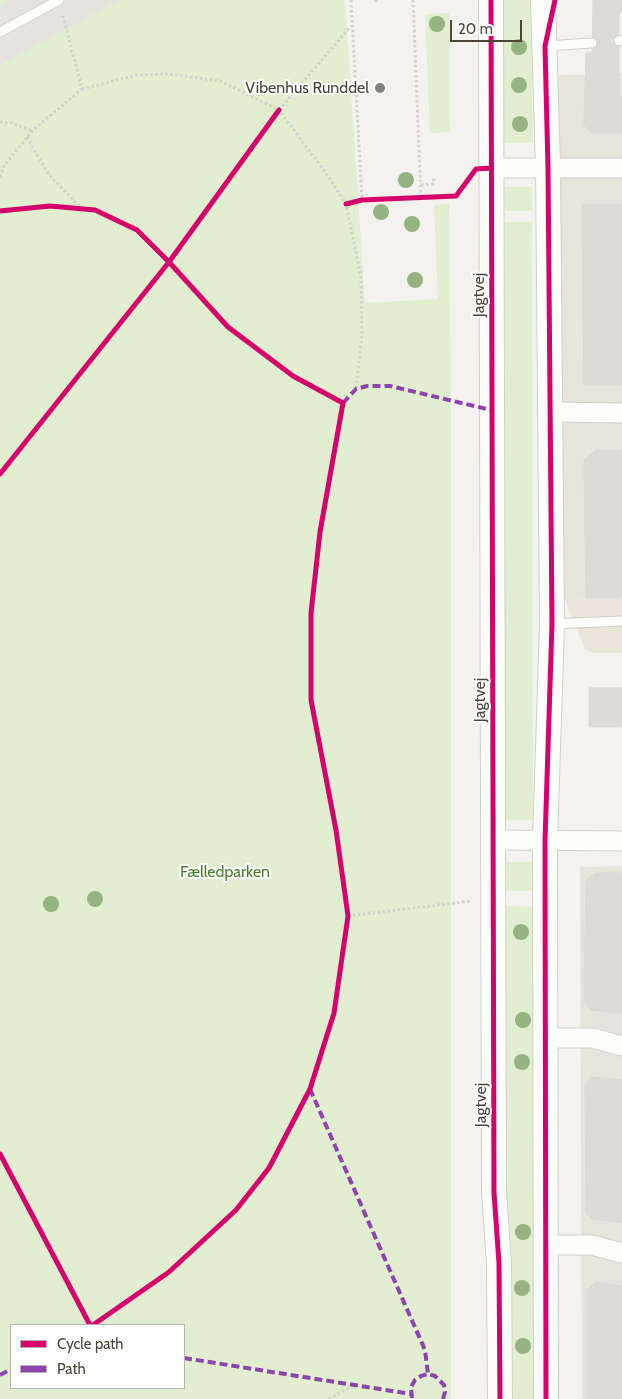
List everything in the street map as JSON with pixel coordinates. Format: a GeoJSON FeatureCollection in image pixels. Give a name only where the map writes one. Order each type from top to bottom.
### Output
{"type":"FeatureCollection","features":[{"type":"Feature","properties":{"kind":"street","name":"Jagtvej"},"geometry":{"type":"LineString","coordinates":[[491,0],[494,1193],[499,1263],[500,1399]]}},
{"type":"Feature","properties":{"kind":"street"},"geometry":{"type":"LineString","coordinates":[[544,0],[548,168],[552,624],[545,841],[546,1399]]}},
{"type":"Feature","properties":{"kind":"street"},"geometry":{"type":"LineString","coordinates":[[545,46],[555,0]]}},
{"type":"Feature","properties":{"kind":"street"},"geometry":{"type":"LineString","coordinates":[[491,168],[622,168]]}},
{"type":"Feature","properties":{"kind":"street"},"geometry":{"type":"LineString","coordinates":[[550,412],[622,413]]}},
{"type":"Feature","properties":{"kind":"street"},"geometry":{"type":"LineString","coordinates":[[493,840],[622,842]]}},
{"type":"Feature","properties":{"kind":"street"},"geometry":{"type":"LineString","coordinates":[[546,1038],[593,1038],[622,1046]]}},
{"type":"Feature","properties":{"kind":"street"},"geometry":{"type":"LineString","coordinates":[[546,1245],[592,1245],[622,1252]]}},
{"type":"Feature","properties":{"kind":"lane"},"geometry":{"type":"LineString","coordinates":[[0,32],[59,0]]}},
{"type":"Feature","properties":{"kind":"lane"},"geometry":{"type":"LineString","coordinates":[[545,46],[592,43]]}},
{"type":"Feature","properties":{"kind":"lane"},"geometry":{"type":"LineString","coordinates":[[552,624],[622,621]]}},
{"type":"Feature","properties":{"kind":"path"},"geometry":{"type":"LineString","coordinates":[[59,0],[82,89]]}},
{"type":"Feature","properties":{"kind":"path"},"geometry":{"type":"LineString","coordinates":[[351,0],[362,200]]}},
{"type":"Feature","properties":{"kind":"path"},"geometry":{"type":"LineString","coordinates":[[414,0],[421,198]]}},
{"type":"Feature","properties":{"kind":"path"},"geometry":{"type":"LineString","coordinates":[[278,110],[352,25]]}},
{"type":"Feature","properties":{"kind":"path"},"geometry":{"type":"LineString","coordinates":[[0,177],[4,166],[32,131],[82,89],[137,74],[169,74],[220,81],[278,110],[326,173],[346,204],[361,277],[362,334],[356,389]]}},
{"type":"Feature","properties":{"kind":"path"},"geometry":{"type":"LineString","coordinates":[[0,122],[12,123],[32,131]]}},
{"type":"Feature","properties":{"kind":"path"},"geometry":{"type":"LineString","coordinates":[[27,137],[49,175],[82,209]]}},
{"type":"Feature","properties":{"kind":"path"},"geometry":{"type":"LineString","coordinates":[[421,185],[434,184],[434,176]]}},
{"type":"Feature","properties":{"kind":"path"},"geometry":{"type":"LineString","coordinates":[[411,198],[430,198]]}},
{"type":"Feature","properties":{"kind":"path"},"geometry":{"type":"LineString","coordinates":[[346,204],[362,200],[372,200]]}},
{"type":"Feature","properties":{"kind":"path"},"geometry":{"type":"LineString","coordinates":[[348,916],[493,898]]}},
{"type":"Feature","properties":{"kind":"path"},"geometry":{"type":"LineString","coordinates":[[329,1399],[354,1385]]}},
{"type":"Feature","properties":{"kind":"shaded area"},"geometry":{"type":"Polygon","coordinates":[[[11,0],[119,0],[0,65],[0,6],[11,0]]]}},
{"type":"Feature","properties":{"kind":"shaded area"},"geometry":{"type":"Polygon","coordinates":[[[622,74],[622,598],[564,597],[555,75],[622,74]]]}},
{"type":"Feature","properties":{"kind":"shaded area"},"geometry":{"type":"Polygon","coordinates":[[[564,597],[622,598],[622,653],[596,653],[585,650],[564,597]]]}},
{"type":"Feature","properties":{"kind":"shaded area"},"geometry":{"type":"Polygon","coordinates":[[[622,866],[622,1399],[582,1399],[580,867],[622,866]]]}},
{"type":"Feature","properties":{"kind":"shaded area"},"geometry":{"type":"Polygon","coordinates":[[[605,1017],[622,1019],[622,1035],[609,1034],[598,1022],[605,1017]]]}},
{"type":"Feature","properties":{"kind":"green space","name":"Fælledparken"},"geometry":{"type":"Polygon","coordinates":[[[0,0],[345,0],[365,303],[438,299],[434,205],[449,204],[451,418],[451,1399],[0,1399],[0,0]]]}},
{"type":"Feature","properties":{"kind":"green space"},"geometry":{"type":"Polygon","coordinates":[[[504,0],[531,0],[533,143],[504,143],[504,0]]]}},
{"type":"Feature","properties":{"kind":"green space"},"geometry":{"type":"Polygon","coordinates":[[[449,13],[450,132],[430,133],[425,14],[449,13]]]}},
{"type":"Feature","properties":{"kind":"green space"},"geometry":{"type":"Polygon","coordinates":[[[504,187],[532,187],[532,211],[505,211],[504,187]]]}},
{"type":"Feature","properties":{"kind":"green space"},"geometry":{"type":"Polygon","coordinates":[[[504,222],[532,222],[533,820],[505,820],[504,222]]]}},
{"type":"Feature","properties":{"kind":"green space"},"geometry":{"type":"Polygon","coordinates":[[[504,862],[533,862],[533,891],[505,891],[504,862]]]}},
{"type":"Feature","properties":{"kind":"green space"},"geometry":{"type":"Polygon","coordinates":[[[505,906],[534,907],[535,1399],[512,1399],[512,1259],[506,1195],[505,906]]]}},
{"type":"Feature","properties":{"kind":"building"},"geometry":{"type":"Polygon","coordinates":[[[593,0],[622,0],[622,12],[619,12],[619,53],[592,53],[593,0]]]}},
{"type":"Feature","properties":{"kind":"building"},"geometry":{"type":"Polygon","coordinates":[[[586,53],[619,53],[619,97],[622,97],[622,133],[592,133],[584,125],[586,53]]]}},
{"type":"Feature","properties":{"kind":"building"},"geometry":{"type":"Polygon","coordinates":[[[582,205],[622,205],[622,384],[584,384],[582,205]]]}},
{"type":"Feature","properties":{"kind":"building"},"geometry":{"type":"Polygon","coordinates":[[[596,450],[622,450],[622,595],[620,598],[586,598],[584,460],[596,450]]]}},
{"type":"Feature","properties":{"kind":"building"},"geometry":{"type":"Polygon","coordinates":[[[589,688],[622,688],[622,727],[589,727],[589,688]]]}},
{"type":"Feature","properties":{"kind":"building"},"geometry":{"type":"Polygon","coordinates":[[[595,873],[622,873],[622,1013],[591,1010],[584,1002],[586,881],[595,873]]]}},
{"type":"Feature","properties":{"kind":"building"},"geometry":{"type":"Polygon","coordinates":[[[591,1077],[622,1080],[622,1223],[592,1219],[586,1213],[585,1084],[591,1077]]]}},
{"type":"Feature","properties":{"kind":"building"},"geometry":{"type":"Polygon","coordinates":[[[596,1282],[622,1286],[622,1399],[587,1399],[587,1290],[596,1282]]]}},
{"type":"Feature","properties":{"kind":"marked path"},"geometry":{"type":"LineString","coordinates":[[343,403],[356,389],[367,386],[390,386],[491,410]]}},
{"type":"Feature","properties":{"kind":"marked path"},"geometry":{"type":"LineString","coordinates":[[310,1089],[425,1350],[428,1374]]}},
{"type":"Feature","properties":{"kind":"marked path"},"geometry":{"type":"LineString","coordinates":[[185,1358],[411,1394]]}},
{"type":"Feature","properties":{"kind":"marked path"},"geometry":{"type":"LineString","coordinates":[[0,1375],[10,1370]]}},
{"type":"Feature","properties":{"kind":"marked path"},"geometry":{"type":"LineString","coordinates":[[412,1398],[411,1387],[415,1380],[428,1374],[435,1376],[444,1385],[443,1399]]}},
{"type":"Feature","properties":{"kind":"cycle path"},"geometry":{"type":"LineString","coordinates":[[491,0],[494,1193],[499,1263],[500,1399]]}},
{"type":"Feature","properties":{"kind":"cycle path"},"geometry":{"type":"LineString","coordinates":[[546,1399],[545,841],[552,624],[548,168],[545,46],[555,0]]}},
{"type":"Feature","properties":{"kind":"cycle path"},"geometry":{"type":"LineString","coordinates":[[0,474],[169,262],[279,110]]}},
{"type":"Feature","properties":{"kind":"cycle path"},"geometry":{"type":"LineString","coordinates":[[346,204],[362,200],[456,196],[476,169],[491,168]]}},
{"type":"Feature","properties":{"kind":"cycle path"},"geometry":{"type":"LineString","coordinates":[[0,211],[50,206],[95,210],[137,230],[228,327],[293,376],[343,403],[320,532],[311,613],[311,700],[336,830],[348,916],[334,1013],[310,1089],[269,1168],[236,1210],[169,1272],[94,1324]]}},
{"type":"Feature","properties":{"kind":"cycle path"},"geometry":{"type":"LineString","coordinates":[[0,1154],[89,1324]]}},
{"type":"Feature","properties":{"kind":"place","name":"Vibenhus Runddel"},"geometry":{"type":"Point","coordinates":[380,88]}}]}
